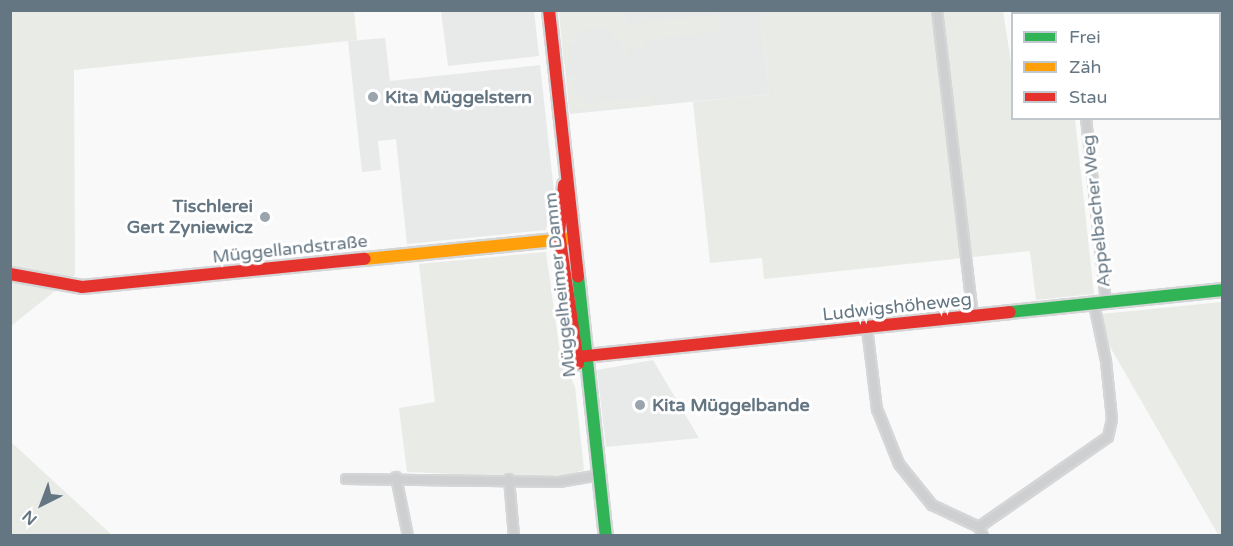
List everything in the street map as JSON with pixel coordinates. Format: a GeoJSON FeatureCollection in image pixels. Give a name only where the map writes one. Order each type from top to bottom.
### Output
{"type":"FeatureCollection","features":[{"type":"Feature","properties":{"kind":"street","name":"Müggelheimer Damm"},"geometry":{"type":"LineString","coordinates":[[549,10],[574,238],[581,357]]}},
{"type":"Feature","properties":{"kind":"street"},"geometry":{"type":"LineString","coordinates":[[937,10],[973,317]]}},
{"type":"Feature","properties":{"kind":"street","name":"Appelbacher Weg"},"geometry":{"type":"LineString","coordinates":[[981,532],[1108,437],[1106,362],[1086,120]]}},
{"type":"Feature","properties":{"kind":"street","name":"Müggelheimer Damm"},"geometry":{"type":"LineString","coordinates":[[566,172],[560,239],[581,357],[590,394],[606,536]]}},
{"type":"Feature","properties":{"kind":"street","name":"Müggellandstraße"},"geometry":{"type":"LineString","coordinates":[[10,274],[82,287],[574,238]]}},
{"type":"Feature","properties":{"kind":"street","name":"Ludwigshöheweg"},"geometry":{"type":"LineString","coordinates":[[581,357],[1222,290]]}},
{"type":"Feature","properties":{"kind":"street"},"geometry":{"type":"LineString","coordinates":[[867,328],[877,409],[899,464],[932,505],[981,532]]}},
{"type":"Feature","properties":{"kind":"street"},"geometry":{"type":"LineString","coordinates":[[346,479],[396,477],[559,482],[599,476]]}},
{"type":"Feature","properties":{"kind":"street"},"geometry":{"type":"LineString","coordinates":[[396,477],[408,536]]}},
{"type":"Feature","properties":{"kind":"street"},"geometry":{"type":"LineString","coordinates":[[509,479],[514,536]]}},
{"type":"Feature","properties":{"kind":"shaded area"},"geometry":{"type":"Polygon","coordinates":[[[11,11],[354,11],[357,40],[74,70],[75,275],[11,326],[11,11]]]}},
{"type":"Feature","properties":{"kind":"shaded area"},"geometry":{"type":"Polygon","coordinates":[[[441,11],[534,11],[539,56],[448,66],[441,11]]]}},
{"type":"Feature","properties":{"kind":"shaded area"},"geometry":{"type":"Polygon","coordinates":[[[559,11],[760,11],[769,94],[570,114],[559,11]]]}},
{"type":"Feature","properties":{"kind":"shaded area"},"geometry":{"type":"Polygon","coordinates":[[[625,11],[627,24],[719,14],[720,31],[647,40],[640,56],[639,48],[627,49],[628,56],[615,57],[622,55],[621,40],[613,40],[612,28],[578,31],[577,43],[569,45],[571,60],[579,62],[564,64],[559,12],[625,11]]]}},
{"type":"Feature","properties":{"kind":"shaded area"},"geometry":{"type":"Polygon","coordinates":[[[760,11],[1003,11],[1011,63],[1011,120],[1075,120],[1094,294],[1036,300],[1030,251],[764,279],[762,258],[710,263],[693,102],[769,94],[760,11]]]}},
{"type":"Feature","properties":{"kind":"shaded area"},"geometry":{"type":"Polygon","coordinates":[[[385,38],[390,81],[540,65],[554,192],[546,230],[407,244],[396,139],[378,141],[381,170],[362,172],[348,41],[385,38]]]}},
{"type":"Feature","properties":{"kind":"shaded area"},"geometry":{"type":"Polygon","coordinates":[[[580,75],[581,81],[573,82],[575,97],[584,97],[585,104],[597,103],[596,96],[601,102],[617,101],[621,93],[622,100],[638,99],[641,91],[642,98],[652,97],[653,106],[569,111],[566,76],[580,75]]]}},
{"type":"Feature","properties":{"kind":"shaded area"},"geometry":{"type":"Polygon","coordinates":[[[546,252],[560,353],[575,387],[584,470],[556,478],[407,472],[399,408],[435,402],[419,264],[546,252]]]}},
{"type":"Feature","properties":{"kind":"shaded area"},"geometry":{"type":"Polygon","coordinates":[[[1222,302],[1222,535],[1219,536],[1109,345],[1101,314],[1222,302]]]}},
{"type":"Feature","properties":{"kind":"shaded area","name":"Kita Müggelbande"},"geometry":{"type":"Polygon","coordinates":[[[653,360],[699,438],[606,447],[597,370],[653,360]]]}},
{"type":"Feature","properties":{"kind":"shaded area"},"geometry":{"type":"Polygon","coordinates":[[[11,442],[112,535],[11,535],[11,442]]]}},
{"type":"Feature","properties":{"kind":"traffic: fast"},"geometry":{"type":"LineString","coordinates":[[578,276],[606,536]]}},
{"type":"Feature","properties":{"kind":"traffic: fast"},"geometry":{"type":"LineString","coordinates":[[1010,312],[1222,290]]}},
{"type":"Feature","properties":{"kind":"traffic: slow"},"geometry":{"type":"LineString","coordinates":[[365,259],[574,238]]}},
{"type":"Feature","properties":{"kind":"traffic: jam"},"geometry":{"type":"LineString","coordinates":[[549,10],[578,276]]}},
{"type":"Feature","properties":{"kind":"traffic: jam"},"geometry":{"type":"LineString","coordinates":[[564,185],[559,233],[578,364]]}},
{"type":"Feature","properties":{"kind":"traffic: jam"},"geometry":{"type":"LineString","coordinates":[[10,274],[82,287],[365,259]]}},
{"type":"Feature","properties":{"kind":"traffic: jam"},"geometry":{"type":"LineString","coordinates":[[576,357],[1010,312]]}},
{"type":"Feature","properties":{"kind":"place","name":"Kita Müggelstern"},"geometry":{"type":"Point","coordinates":[373,97]}},
{"type":"Feature","properties":{"kind":"place","name":"Tischlerei Gert Zyniewicz"},"geometry":{"type":"Point","coordinates":[265,217]}},
{"type":"Feature","properties":{"kind":"place","name":"Kita Müggelbande"},"geometry":{"type":"Point","coordinates":[640,405]}}]}
